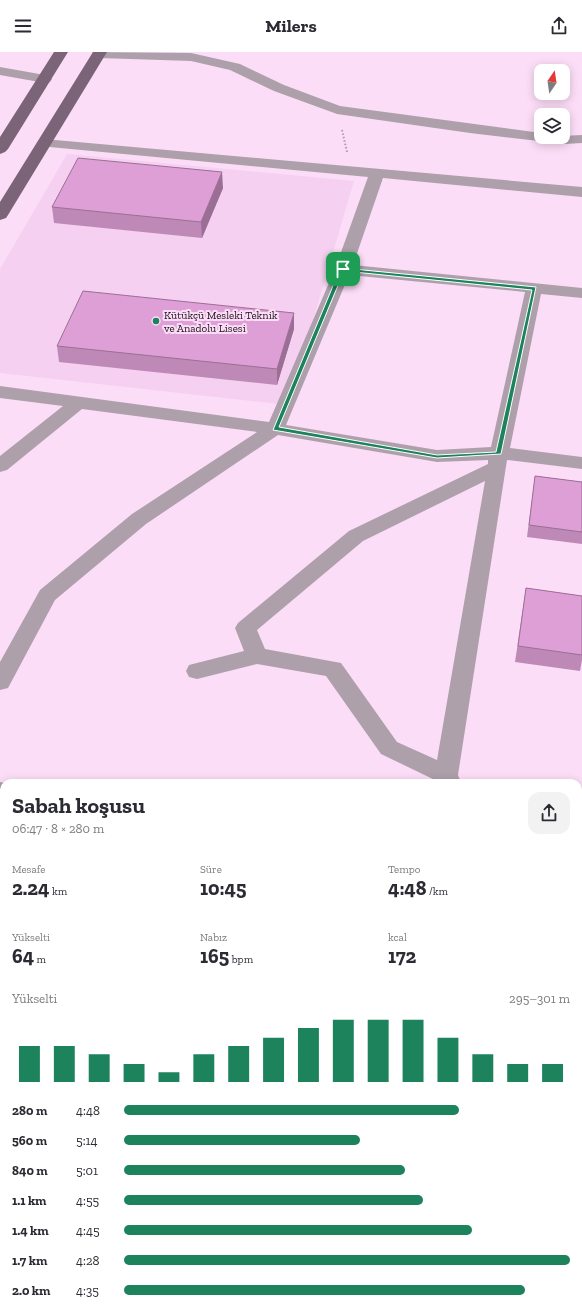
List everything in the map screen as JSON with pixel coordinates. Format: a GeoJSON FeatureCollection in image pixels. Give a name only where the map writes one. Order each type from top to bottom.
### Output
{"type":"FeatureCollection","features":[{"type":"Feature","properties":{"kind":"main road"},"geometry":{"type":"LineString","coordinates":[[2,143],[62,52]]}},
{"type":"Feature","properties":{"kind":"main road"},"geometry":{"type":"LineString","coordinates":[[0,215],[99,53]]}},
{"type":"Feature","properties":{"kind":"street"},"geometry":{"type":"LineString","coordinates":[[99,53],[191,57],[235,67],[279,88],[337,110],[470,130],[564,140],[582,140]]}},
{"type":"Feature","properties":{"kind":"street"},"geometry":{"type":"LineString","coordinates":[[0,70],[45,78]]}},
{"type":"Feature","properties":{"kind":"street"},"geometry":{"type":"LineString","coordinates":[[44,143],[582,192]]}},
{"type":"Feature","properties":{"kind":"street"},"geometry":{"type":"LineString","coordinates":[[0,682],[47,595],[139,519],[275,428],[343,269],[376,173]]}},
{"type":"Feature","properties":{"kind":"street"},"geometry":{"type":"LineString","coordinates":[[343,269],[582,293]]}},
{"type":"Feature","properties":{"kind":"street"},"geometry":{"type":"LineString","coordinates":[[197,671],[257,656],[332,669],[390,748],[447,779],[498,460],[534,288]]}},
{"type":"Feature","properties":{"kind":"street"},"geometry":{"type":"LineString","coordinates":[[0,392],[275,428],[437,456],[582,463]]}},
{"type":"Feature","properties":{"kind":"street"},"geometry":{"type":"LineString","coordinates":[[0,466],[78,403]]}},
{"type":"Feature","properties":{"kind":"street"},"geometry":{"type":"LineString","coordinates":[[257,656],[246,628],[356,536],[498,460]]}},
{"type":"Feature","properties":{"kind":"path"},"geometry":{"type":"LineString","coordinates":[[337,110],[352,170]]}},
{"type":"Feature","properties":{"kind":"shaded area","name":"Kütükçü Mesleki Teknik ve Anadolu Lisesi"},"geometry":{"type":"Polygon","coordinates":[[[67,154],[354,181],[288,405],[0,373],[0,269],[67,154]]]}},
{"type":"Feature","properties":{"kind":"building"},"geometry":{"type":"Polygon","coordinates":[[[78,158],[222,172],[201,222],[52,207],[78,158]]]}},
{"type":"Feature","properties":{"kind":"building"},"geometry":{"type":"Polygon","coordinates":[[[83,291],[294,313],[277,369],[57,346],[83,291]]]}},
{"type":"Feature","properties":{"kind":"building"},"geometry":{"type":"Polygon","coordinates":[[[535,476],[582,482],[582,532],[529,525],[535,476]]]}},
{"type":"Feature","properties":{"kind":"building"},"geometry":{"type":"Polygon","coordinates":[[[526,588],[582,596],[582,655],[518,646],[526,588]]]}},
{"type":"Feature","properties":{"kind":"place","name":"Kütükçü Mesleki Teknik ve Anadolu Lisesi"},"geometry":{"type":"Point","coordinates":[156,321]}},
{"type":"Feature","properties":{"kind":"route"},"geometry":{"type":"LineString","coordinates":[[343,269],[534,288],[499,453],[437,456],[275,428],[343,269]]}}]}
